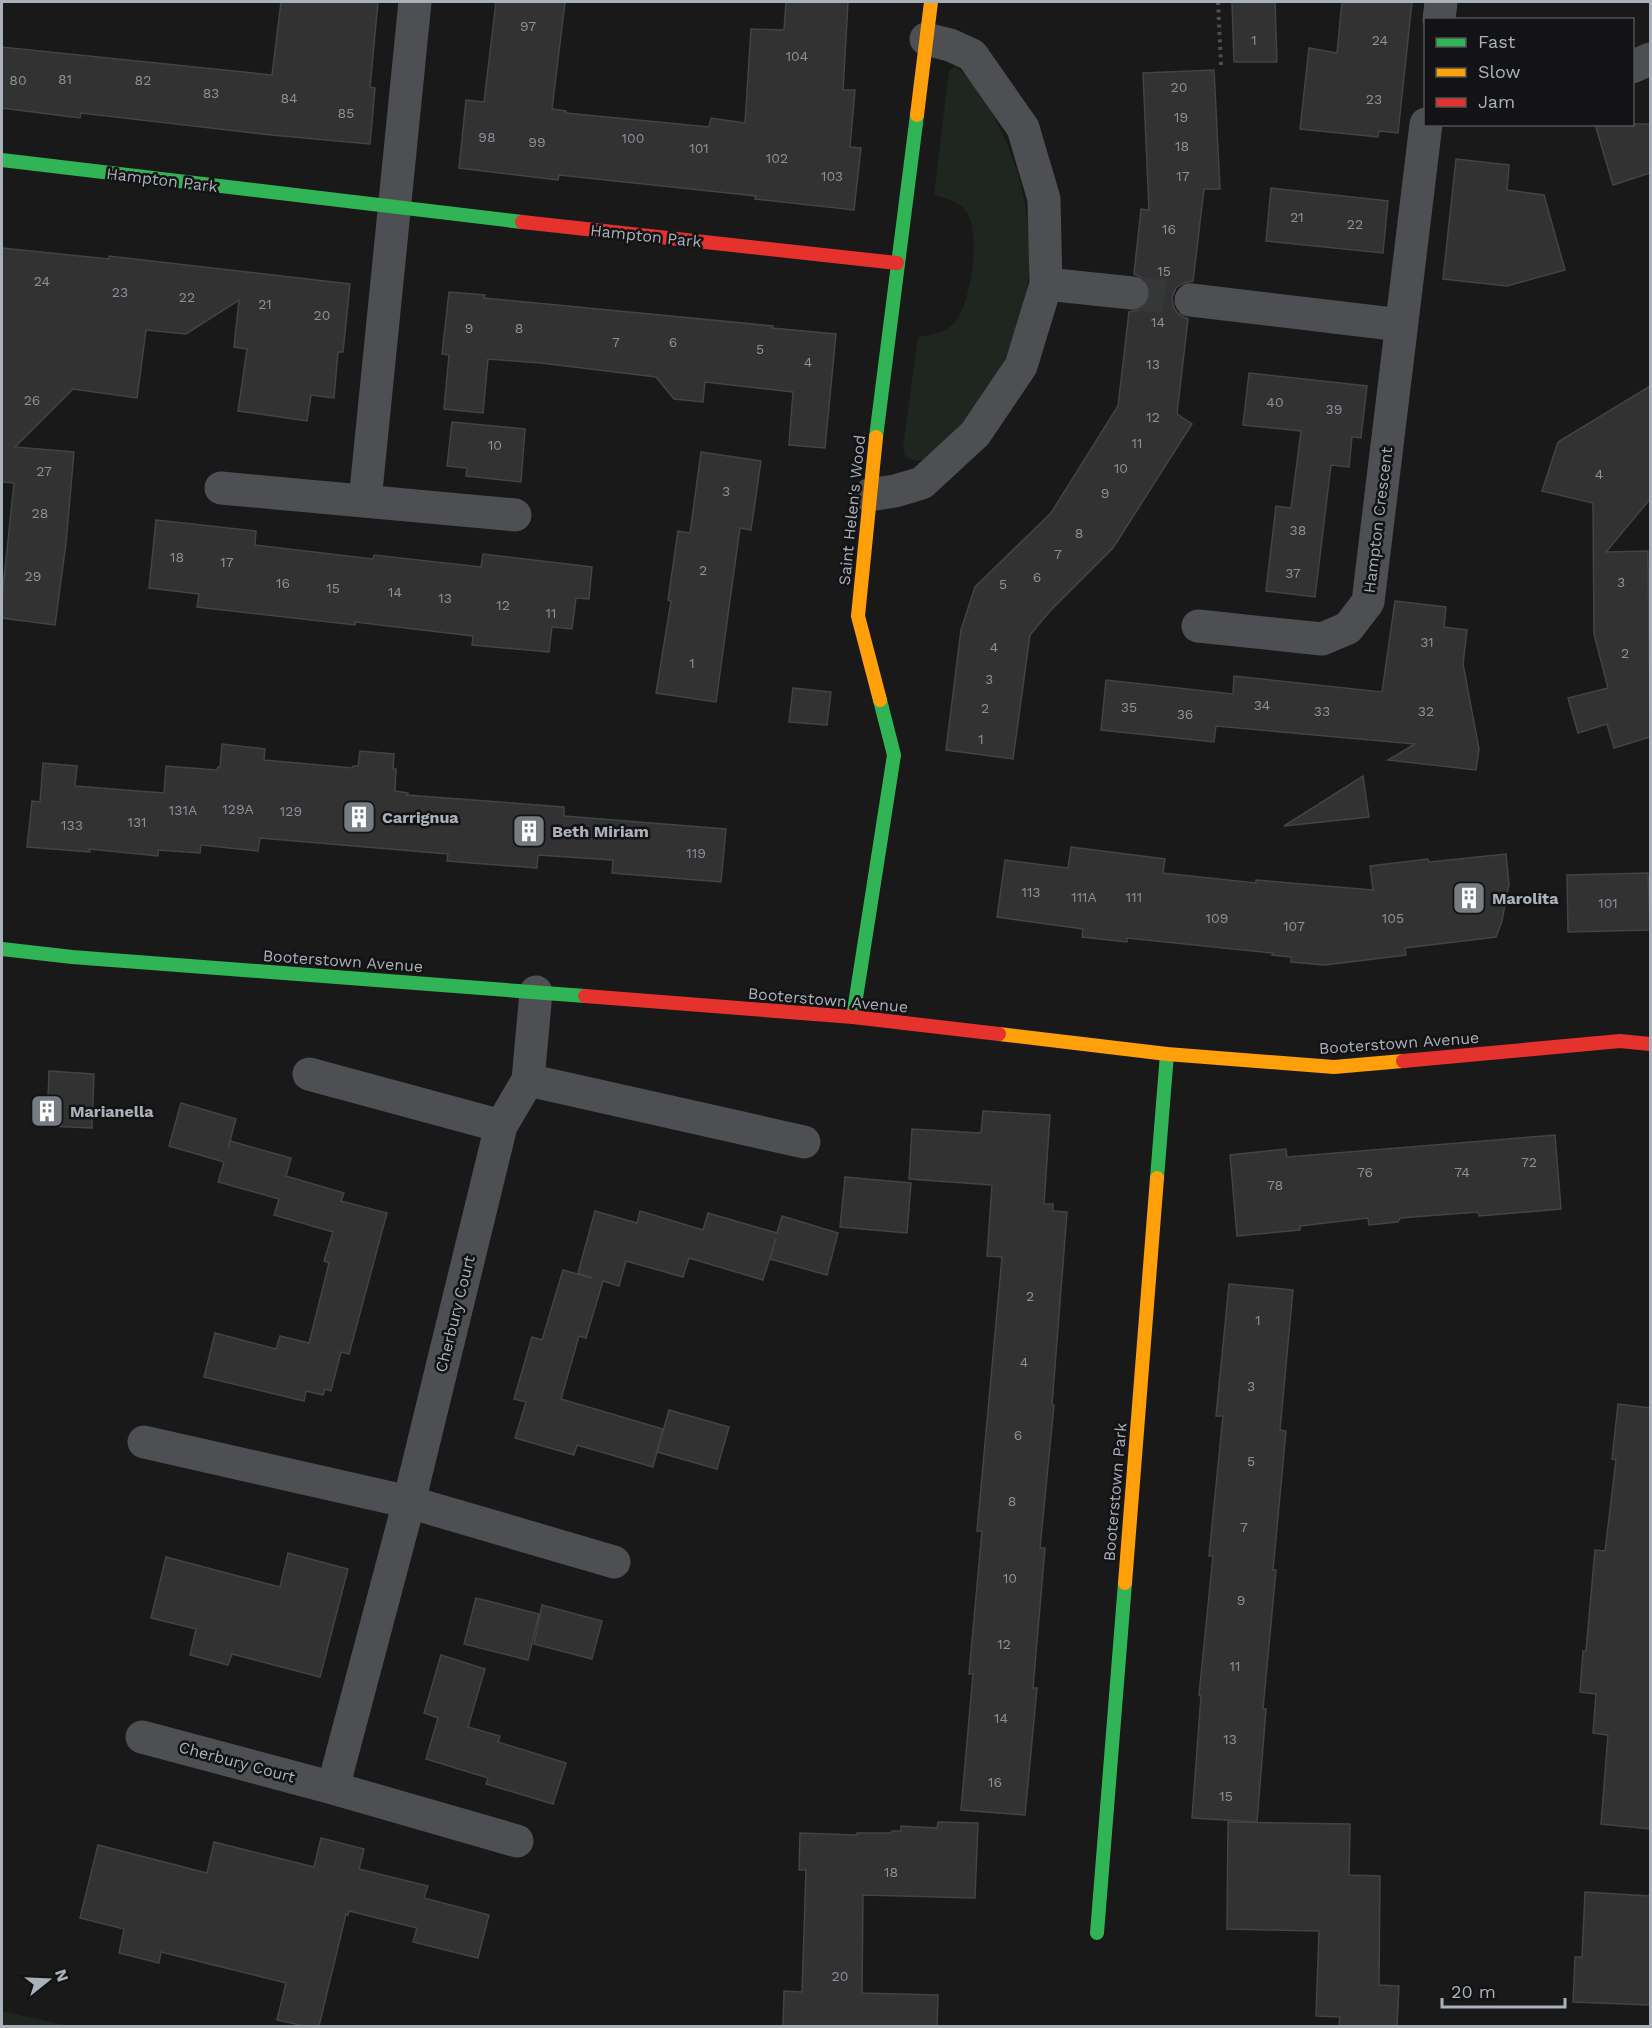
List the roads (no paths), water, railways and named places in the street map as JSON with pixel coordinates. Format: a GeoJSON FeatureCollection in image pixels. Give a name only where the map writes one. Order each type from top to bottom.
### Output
{"type":"FeatureCollection","features":[{"type":"Feature","properties":{"kind":"street"},"geometry":{"type":"LineString","coordinates":[[365,501],[415,2]]}},
{"type":"Feature","properties":{"kind":"street","name":"Saint Helen's Wood"},"geometry":{"type":"LineString","coordinates":[[853,1017],[894,754],[858,616],[869,495],[931,2]]}},
{"type":"Feature","properties":{"kind":"street"},"geometry":{"type":"LineString","coordinates":[[1438,18],[1441,2]]}},
{"type":"Feature","properties":{"kind":"street"},"geometry":{"type":"LineString","coordinates":[[869,495],[895,491],[922,483],[975,434],[1021,366],[1046,284],[1044,199],[1023,128],[972,56],[950,45],[926,39]]}},
{"type":"Feature","properties":{"kind":"street"},"geometry":{"type":"LineString","coordinates":[[1634,66],[1650,58]]}},
{"type":"Feature","properties":{"kind":"street","name":"Hampton Crescent"},"geometry":{"type":"LineString","coordinates":[[1198,626],[1322,639],[1348,628],[1368,602],[1426,126]]}},
{"type":"Feature","properties":{"kind":"street","name":"Hampton Park"},"geometry":{"type":"LineString","coordinates":[[2,160],[394,208],[897,263]]}},
{"type":"Feature","properties":{"kind":"street"},"geometry":{"type":"LineString","coordinates":[[1046,284],[1131,293]]}},
{"type":"Feature","properties":{"kind":"street"},"geometry":{"type":"LineString","coordinates":[[1191,300],[1401,325]]}},
{"type":"Feature","properties":{"kind":"street"},"geometry":{"type":"LineString","coordinates":[[221,488],[515,514]]}},
{"type":"Feature","properties":{"kind":"street","name":"Booterstown Avenue"},"geometry":{"type":"LineString","coordinates":[[2,949],[72,957],[853,1017],[1167,1054],[1334,1067],[1620,1041],[1650,1044]]}},
{"type":"Feature","properties":{"kind":"street","name":"Cherbury Court"},"geometry":{"type":"LineString","coordinates":[[333,1788],[409,1502],[501,1126],[528,1080],[536,992]]}},
{"type":"Feature","properties":{"kind":"street","name":"Booterstown Park"},"geometry":{"type":"LineString","coordinates":[[1097,1933],[1167,1054]]}},
{"type":"Feature","properties":{"kind":"street"},"geometry":{"type":"LineString","coordinates":[[309,1074],[501,1126]]}},
{"type":"Feature","properties":{"kind":"street"},"geometry":{"type":"LineString","coordinates":[[528,1080],[804,1142]]}},
{"type":"Feature","properties":{"kind":"street"},"geometry":{"type":"LineString","coordinates":[[144,1442],[409,1502],[614,1562]]}},
{"type":"Feature","properties":{"kind":"street","name":"Cherbury Court"},"geometry":{"type":"LineString","coordinates":[[142,1737],[333,1788],[517,1841]]}},
{"type":"Feature","properties":{"kind":"tunnel"},"geometry":{"type":"LineString","coordinates":[[1132,293],[1191,300]]}},
{"type":"Feature","properties":{"kind":"place","name":"Carrignua"},"geometry":{"type":"Point","coordinates":[359,817]}},
{"type":"Feature","properties":{"kind":"place","name":"Beth Miriam"},"geometry":{"type":"Point","coordinates":[529,831]}},
{"type":"Feature","properties":{"kind":"place","name":"Marolita"},"geometry":{"type":"Point","coordinates":[1469,898]}},
{"type":"Feature","properties":{"kind":"place","name":"Marianella"},"geometry":{"type":"Point","coordinates":[47,1111]}}]}
